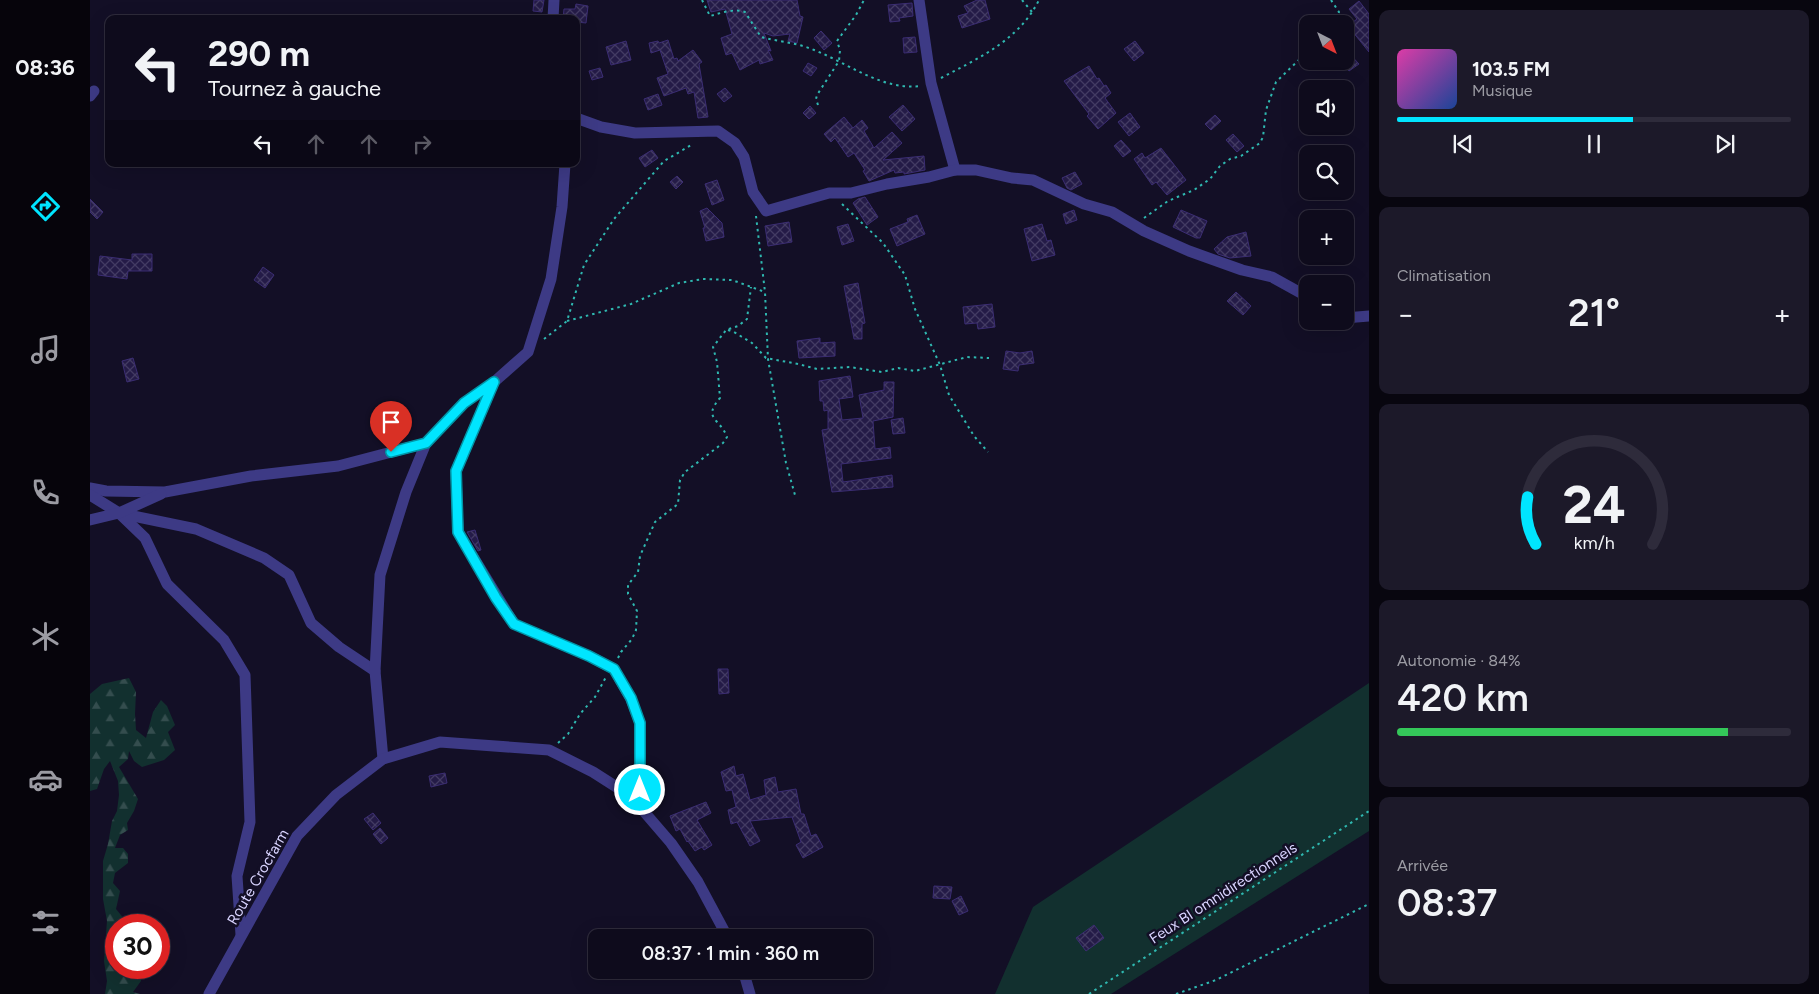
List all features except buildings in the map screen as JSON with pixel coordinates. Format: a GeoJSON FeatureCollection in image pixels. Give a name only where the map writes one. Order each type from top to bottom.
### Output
{"type":"FeatureCollection","features":[{"type":"Feature","properties":{"kind":"street"},"geometry":{"type":"LineString","coordinates":[[553,15],[554,0]]}},
{"type":"Feature","properties":{"kind":"street"},"geometry":{"type":"LineString","coordinates":[[919,0],[931,83],[955,170]]}},
{"type":"Feature","properties":{"kind":"street"},"geometry":{"type":"LineString","coordinates":[[580,119],[602,127],[635,133],[718,131],[735,143],[744,157],[753,192],[766,210],[829,193],[851,193],[955,170],[976,170],[1012,178],[1034,180],[1084,204],[1112,212],[1144,231],[1202,256],[1242,270],[1272,277],[1299,292]]}},
{"type":"Feature","properties":{"kind":"street"},"geometry":{"type":"LineString","coordinates":[[383,759],[375,671],[380,575],[406,492],[426,443],[464,403],[494,382],[528,352],[551,279],[562,206],[565,167]]}},
{"type":"Feature","properties":{"kind":"street"},"geometry":{"type":"LineString","coordinates":[[1354,317],[1369,316]]}},
{"type":"Feature","properties":{"kind":"street"},"geometry":{"type":"LineString","coordinates":[[494,382],[456,471],[458,532],[496,598],[514,624],[589,656],[614,669],[631,698],[640,723],[640,807]]}},
{"type":"Feature","properties":{"kind":"street"},"geometry":{"type":"LineString","coordinates":[[90,488],[165,492],[251,476],[338,466],[426,443]]}},
{"type":"Feature","properties":{"kind":"street"},"geometry":{"type":"LineString","coordinates":[[90,520],[118,513],[165,492]]}},
{"type":"Feature","properties":{"kind":"street"},"geometry":{"type":"LineString","coordinates":[[90,495],[118,513],[145,538],[167,584],[224,640],[245,675],[250,822],[237,876],[241,935]]}},
{"type":"Feature","properties":{"kind":"street"},"geometry":{"type":"LineString","coordinates":[[118,513],[196,529],[264,558],[289,575],[311,623],[339,647],[375,671]]}},
{"type":"Feature","properties":{"kind":"street","name":"Route Crocfarm"},"geometry":{"type":"LineString","coordinates":[[209,994],[297,836],[336,795],[383,759],[440,742],[549,750],[593,772],[618,788],[640,807],[671,843],[698,882],[723,929]]}},
{"type":"Feature","properties":{"kind":"street"},"geometry":{"type":"LineString","coordinates":[[746,979],[750,994]]}},
{"type":"Feature","properties":{"kind":"path"},"geometry":{"type":"LineString","coordinates":[[702,0],[710,16],[742,10],[748,15],[752,26],[761,37],[805,47],[880,80],[910,87],[931,83],[995,48],[1015,33],[1039,0]]}},
{"type":"Feature","properties":{"kind":"path"},"geometry":{"type":"LineString","coordinates":[[818,105],[817,95],[839,61],[840,50],[837,41],[856,15],[864,0]]}},
{"type":"Feature","properties":{"kind":"path"},"geometry":{"type":"LineString","coordinates":[[1022,0],[1032,12]]}},
{"type":"Feature","properties":{"kind":"path"},"geometry":{"type":"LineString","coordinates":[[1331,0],[1339,12],[1338,15]]}},
{"type":"Feature","properties":{"kind":"path"},"geometry":{"type":"LineString","coordinates":[[1144,231],[1143,219],[1168,201],[1194,190],[1210,179],[1220,166],[1241,156],[1260,143],[1263,137],[1266,110],[1276,82],[1299,60]]}},
{"type":"Feature","properties":{"kind":"path"},"geometry":{"type":"LineString","coordinates":[[567,321],[584,265],[614,219],[664,161],[694,144],[693,132]]}},
{"type":"Feature","properties":{"kind":"path"},"geometry":{"type":"LineString","coordinates":[[753,192],[765,292],[768,359],[786,463],[795,495]]}},
{"type":"Feature","properties":{"kind":"path"},"geometry":{"type":"LineString","coordinates":[[829,193],[883,243],[905,275],[915,309],[940,365],[949,395],[974,436],[988,452]]}},
{"type":"Feature","properties":{"kind":"path"},"geometry":{"type":"LineString","coordinates":[[544,340],[567,321],[631,304],[679,283],[703,279],[732,280],[765,292]]}},
{"type":"Feature","properties":{"kind":"path"},"geometry":{"type":"LineString","coordinates":[[549,750],[568,734],[580,714],[595,697],[605,678],[614,669],[621,652],[632,639],[636,630],[637,611],[628,594],[628,585],[638,572],[640,556],[655,522],[678,504],[680,480],[685,472],[727,437],[724,429],[715,421],[712,414],[713,407],[720,398],[717,362],[713,347],[726,330],[738,326],[747,319],[751,287]]}},
{"type":"Feature","properties":{"kind":"path"},"geometry":{"type":"LineString","coordinates":[[726,330],[734,332],[752,342],[768,359],[817,369],[850,367],[882,372],[898,368],[916,371],[967,357],[989,358]]}},
{"type":"Feature","properties":{"kind":"path","name":"Feux BI omnidirectionnels"},"geometry":{"type":"LineString","coordinates":[[1089,994],[1369,811]]}},
{"type":"Feature","properties":{"kind":"path"},"geometry":{"type":"LineString","coordinates":[[1176,994],[1216,980],[1369,904]]}},
{"type":"Feature","properties":{"kind":"green space"},"geometry":{"type":"Polygon","coordinates":[[[129,678],[136,692],[136,730],[146,738],[153,712],[161,700],[167,706],[175,725],[168,732],[175,750],[164,760],[142,767],[134,761],[129,751],[128,759],[119,767],[138,799],[127,823],[128,830],[120,835],[115,848],[123,848],[128,854],[128,863],[115,873],[113,883],[120,891],[116,909],[120,914],[106,914],[103,899],[103,861],[112,821],[117,811],[119,795],[118,781],[110,761],[104,769],[97,789],[90,791],[90,694],[102,684],[129,678]]]}},
{"type":"Feature","properties":{"kind":"green space"},"geometry":{"type":"Polygon","coordinates":[[[1369,683],[1369,831],[1111,994],[995,994],[1033,907],[1369,683]]]}},
{"type":"Feature","properties":{"kind":"green space"},"geometry":{"type":"Polygon","coordinates":[[[107,979],[141,979],[133,992],[140,994],[105,994],[107,979]]]}},
{"type":"Feature","properties":{"kind":"route"},"geometry":{"type":"LineString","coordinates":[[391,452],[426,443],[464,403],[494,382],[456,471],[458,532],[496,598],[514,624],[589,656],[614,669],[631,698],[640,723],[640,790]]}}]}
